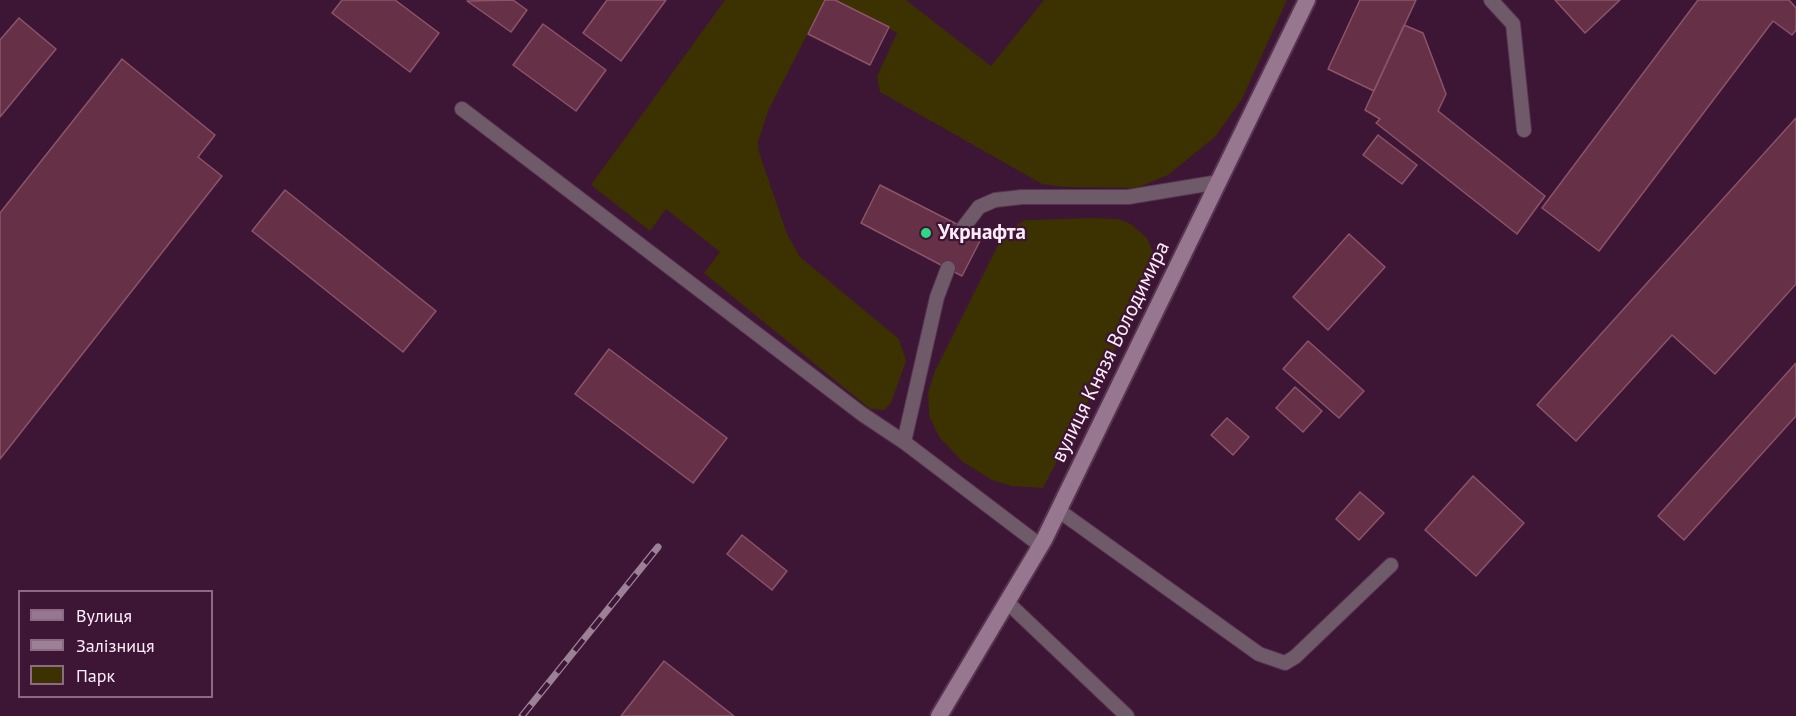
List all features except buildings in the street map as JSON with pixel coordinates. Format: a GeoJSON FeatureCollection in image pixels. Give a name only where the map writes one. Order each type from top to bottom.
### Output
{"type":"FeatureCollection","features":[{"type":"Feature","properties":{"kind":"main road","name":"вулиця Князя Володимира"},"geometry":{"type":"LineString","coordinates":[[939,716],[1041,546],[1307,0]]}},
{"type":"Feature","properties":{"kind":"lane"},"geometry":{"type":"LineString","coordinates":[[1491,0],[1513,24],[1524,130]]}},
{"type":"Feature","properties":{"kind":"lane"},"geometry":{"type":"LineString","coordinates":[[462,109],[862,414],[904,442],[1041,546]]}},
{"type":"Feature","properties":{"kind":"lane"},"geometry":{"type":"LineString","coordinates":[[963,228],[979,207],[995,200],[1022,197],[1128,197],[1219,182]]}},
{"type":"Feature","properties":{"kind":"lane"},"geometry":{"type":"LineString","coordinates":[[904,442],[937,297],[948,268]]}},
{"type":"Feature","properties":{"kind":"lane"},"geometry":{"type":"LineString","coordinates":[[1058,510],[1259,654],[1286,663],[1391,565]]}},
{"type":"Feature","properties":{"kind":"lane"},"geometry":{"type":"LineString","coordinates":[[1007,602],[1127,716]]}},
{"type":"Feature","properties":{"kind":"green space"},"geometry":{"type":"Polygon","coordinates":[[[725,0],[825,0],[768,111],[758,142],[759,152],[787,234],[800,257],[899,339],[906,361],[891,403],[884,410],[870,409],[704,273],[720,252],[666,209],[650,231],[591,185],[725,0]]]}},
{"type":"Feature","properties":{"kind":"green space"},"geometry":{"type":"Polygon","coordinates":[[[835,0],[906,0],[991,66],[1044,0],[1287,0],[1242,99],[1215,137],[1168,175],[1137,188],[1064,187],[1042,184],[880,92],[877,76],[897,33],[835,0]]]}},
{"type":"Feature","properties":{"kind":"green space"},"geometry":{"type":"Polygon","coordinates":[[[1118,219],[1131,224],[1147,238],[1155,256],[1155,272],[1043,488],[1012,486],[992,480],[963,462],[939,437],[929,415],[928,393],[935,371],[1002,237],[1010,229],[1025,220],[1118,219]]]}},
{"type":"Feature","properties":{"kind":"railway"},"geometry":{"type":"LineString","coordinates":[[522,716],[658,547]]}},
{"type":"Feature","properties":{"kind":"place","name":"Укрнафта"},"geometry":{"type":"Point","coordinates":[926,233]}}]}
